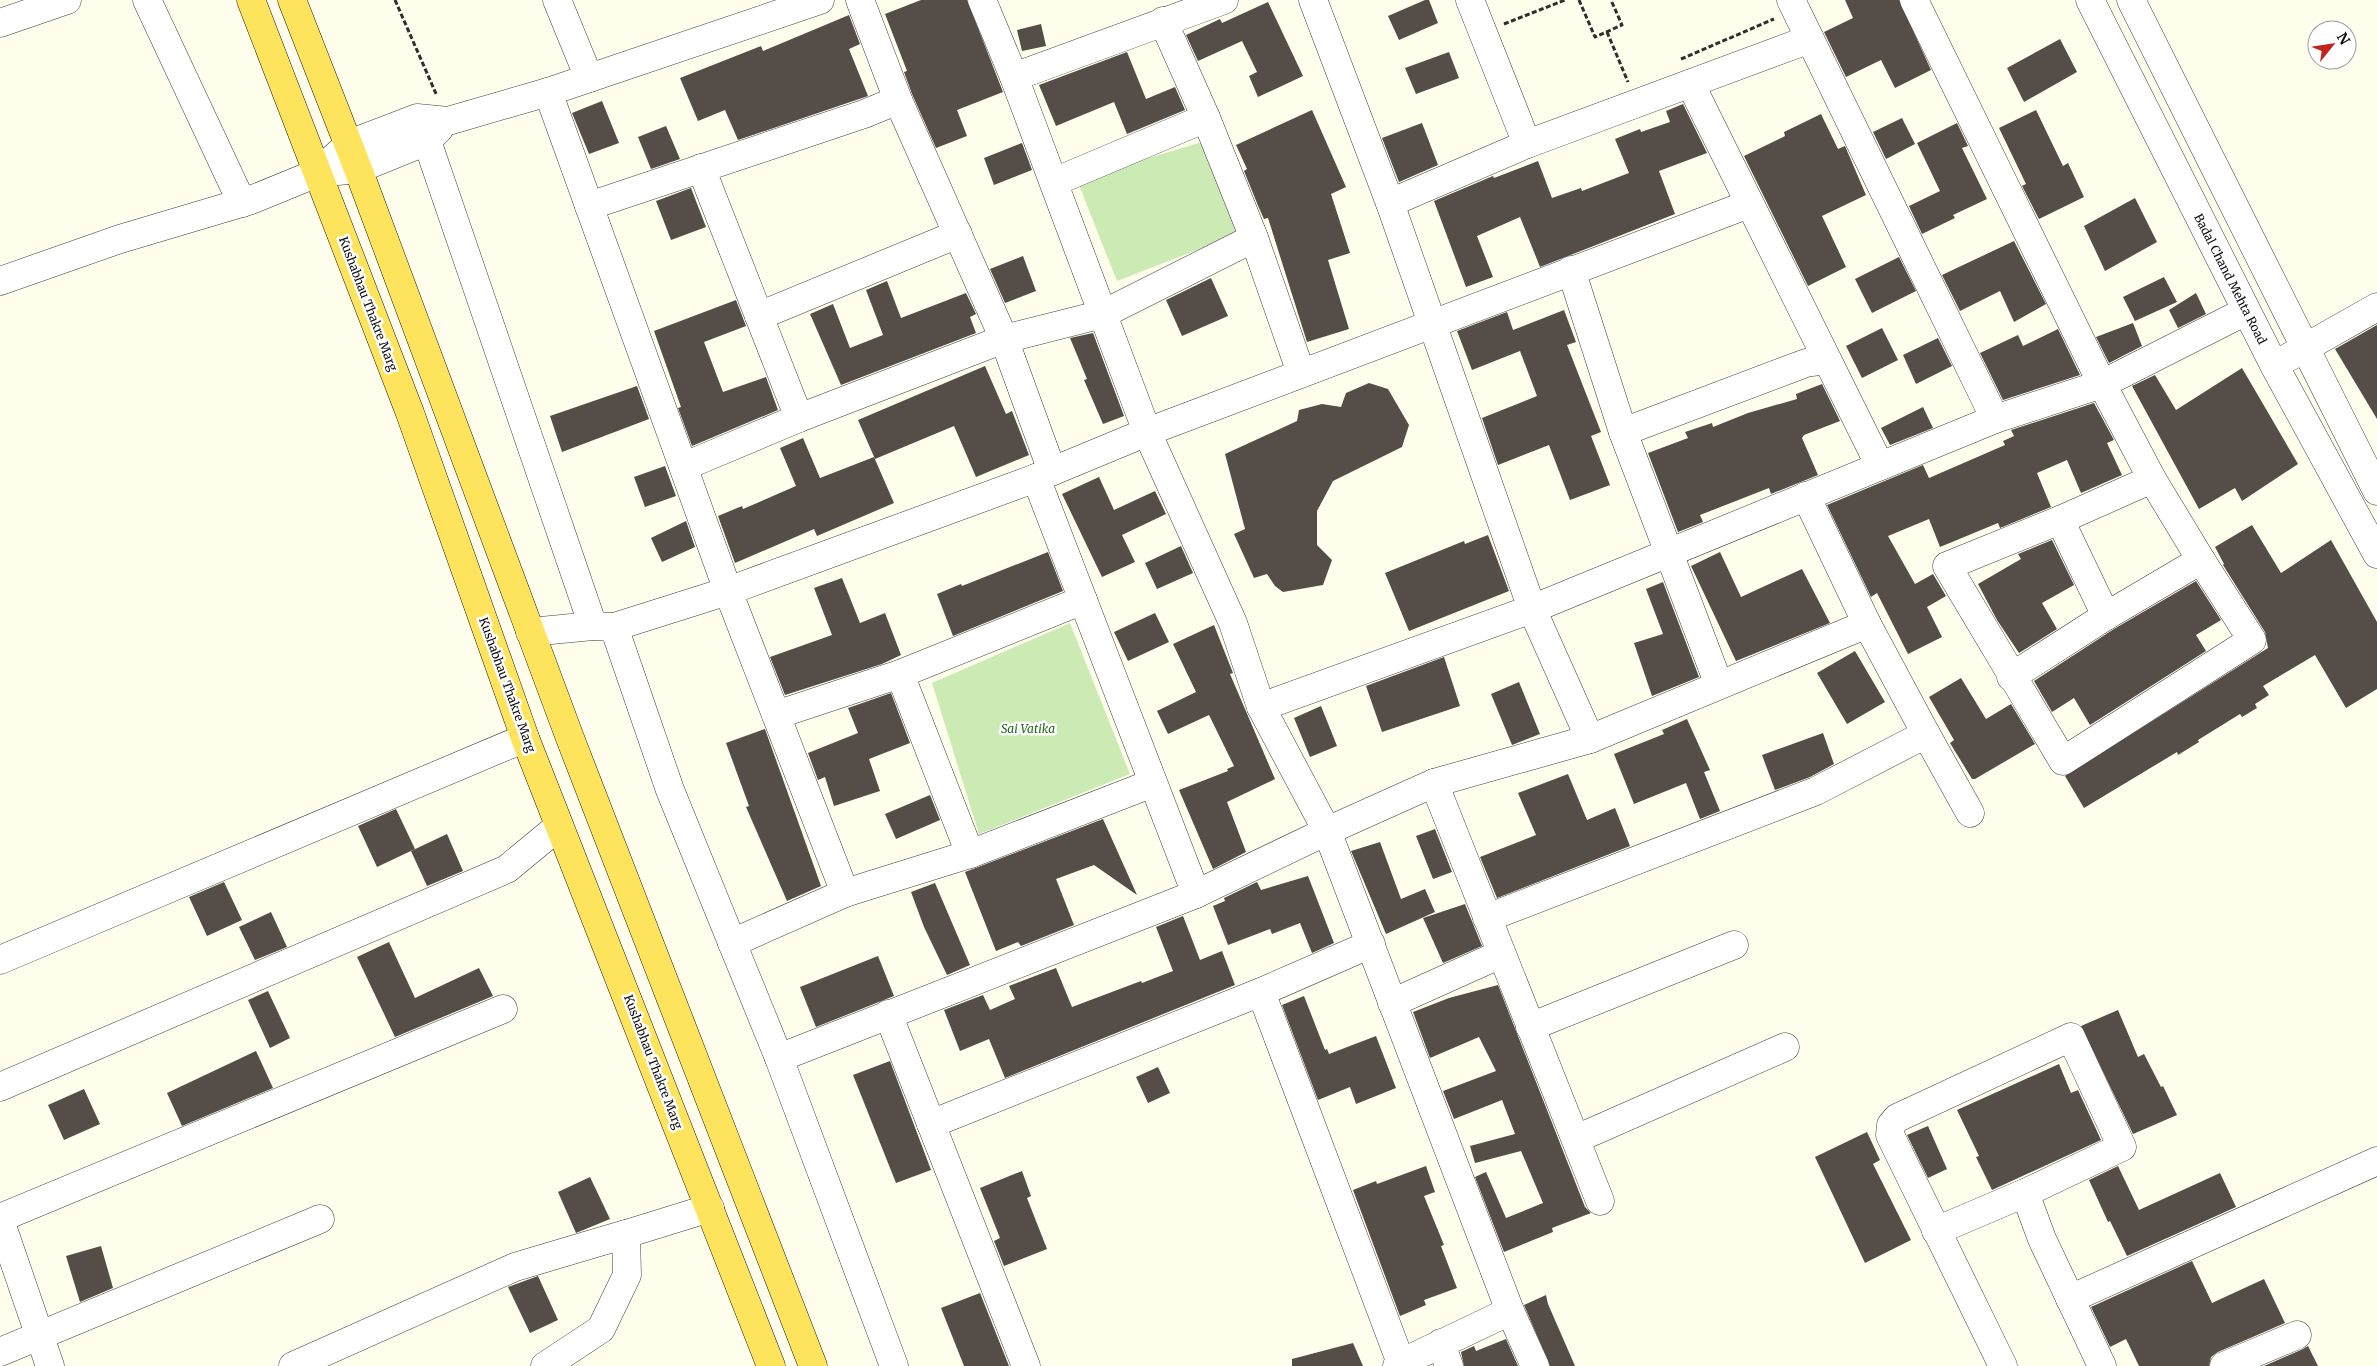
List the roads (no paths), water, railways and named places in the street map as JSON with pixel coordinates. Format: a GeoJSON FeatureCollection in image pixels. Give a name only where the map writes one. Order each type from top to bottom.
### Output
{"type":"FeatureCollection","features":[{"type":"Feature","properties":{"kind":"main road","name":"Kushabhau Thakre Marg"},"geometry":{"type":"LineString","coordinates":[[251,0],[410,413],[559,826],[771,1366]]}},
{"type":"Feature","properties":{"kind":"main road"},"geometry":{"type":"LineString","coordinates":[[292,0],[354,156],[530,632],[812,1366]]}},
{"type":"Feature","properties":{"kind":"street"},"geometry":{"type":"LineString","coordinates":[[0,23],[67,0]]}},
{"type":"Feature","properties":{"kind":"street"},"geometry":{"type":"LineString","coordinates":[[148,0],[242,202]]}},
{"type":"Feature","properties":{"kind":"street"},"geometry":{"type":"LineString","coordinates":[[557,0],[590,78]]}},
{"type":"Feature","properties":{"kind":"street"},"geometry":{"type":"LineString","coordinates":[[0,281],[120,239],[242,202],[317,173],[354,156],[417,118],[448,121],[548,92],[590,78],[768,8],[820,0]]}},
{"type":"Feature","properties":{"kind":"street"},"geometry":{"type":"LineString","coordinates":[[860,0],[898,100],[1004,339],[1083,600],[1196,894]]}},
{"type":"Feature","properties":{"kind":"street"},"geometry":{"type":"LineString","coordinates":[[982,0],[1014,77],[1147,432],[1233,623],[1261,707],[1327,831],[1510,1311],[1534,1366]]}},
{"type":"Feature","properties":{"kind":"street"},"geometry":{"type":"LineString","coordinates":[[1014,77],[1224,0]]}},
{"type":"Feature","properties":{"kind":"street"},"geometry":{"type":"LineString","coordinates":[[1313,0],[1390,202],[1532,609],[1590,739]]}},
{"type":"Feature","properties":{"kind":"street"},"geometry":{"type":"LineString","coordinates":[[1470,0],[1527,144]]}},
{"type":"Feature","properties":{"kind":"street"},"geometry":{"type":"LineString","coordinates":[[1914,0],[2102,384],[2152,478],[2252,640],[2063,761],[2011,677],[1947,566],[2060,520],[2152,478]]}},
{"type":"Feature","properties":{"kind":"street","name":"Badal Chand Mehta Road"},"geometry":{"type":"LineString","coordinates":[[2090,0],[2246,311],[2377,554]]}},
{"type":"Feature","properties":{"kind":"street"},"geometry":{"type":"LineString","coordinates":[[2131,0],[2377,491]]}},
{"type":"Feature","properties":{"kind":"street"},"geometry":{"type":"LineString","coordinates":[[1783,10],[1810,39],[1995,419]]}},
{"type":"Feature","properties":{"kind":"street"},"geometry":{"type":"LineString","coordinates":[[1163,21],[1206,118],[1254,238],[1301,373]]}},
{"type":"Feature","properties":{"kind":"street"},"geometry":{"type":"LineString","coordinates":[[1390,202],[1527,144],[1630,87],[1691,85],[1810,39]]}},
{"type":"Feature","properties":{"kind":"street"},"geometry":{"type":"LineString","coordinates":[[1691,85],[1880,466]]}},
{"type":"Feature","properties":{"kind":"street"},"geometry":{"type":"LineString","coordinates":[[548,92],[728,591],[845,893]]}},
{"type":"Feature","properties":{"kind":"street"},"geometry":{"type":"LineString","coordinates":[[589,206],[864,114],[898,100]]}},
{"type":"Feature","properties":{"kind":"street"},"geometry":{"type":"LineString","coordinates":[[1054,182],[1206,118]]}},
{"type":"Feature","properties":{"kind":"street"},"geometry":{"type":"LineString","coordinates":[[354,156],[427,141],[448,121]]}},
{"type":"Feature","properties":{"kind":"street"},"geometry":{"type":"LineString","coordinates":[[427,141],[604,626],[779,1058],[894,1366]]}},
{"type":"Feature","properties":{"kind":"street"},"geometry":{"type":"LineString","coordinates":[[702,168],[799,418]]}},
{"type":"Feature","properties":{"kind":"street"},"geometry":{"type":"LineString","coordinates":[[530,632],[604,626],[728,591],[1044,474],[1301,373],[1433,325],[1571,270],[1749,204]]}},
{"type":"Feature","properties":{"kind":"street"},"geometry":{"type":"LineString","coordinates":[[759,316],[958,234]]}},
{"type":"Feature","properties":{"kind":"street"},"geometry":{"type":"LineString","coordinates":[[684,466],[799,418],[1004,339],[1103,314],[1254,238]]}},
{"type":"Feature","properties":{"kind":"street"},"geometry":{"type":"LineString","coordinates":[[1571,270],[1623,432],[1719,685]]}},
{"type":"Feature","properties":{"kind":"street"},"geometry":{"type":"LineString","coordinates":[[2274,365],[2377,307]]}},
{"type":"Feature","properties":{"kind":"street"},"geometry":{"type":"LineString","coordinates":[[1261,707],[1532,609],[1995,419],[2102,384],[2246,311]]}},
{"type":"Feature","properties":{"kind":"street"},"geometry":{"type":"LineString","coordinates":[[1623,432],[1806,363],[1827,360]]}},
{"type":"Feature","properties":{"kind":"street"},"geometry":{"type":"LineString","coordinates":[[1806,496],[1867,624],[1970,813]]}},
{"type":"Feature","properties":{"kind":"street"},"geometry":{"type":"LineString","coordinates":[[2060,520],[2106,616]]}},
{"type":"Feature","properties":{"kind":"street"},"geometry":{"type":"LineString","coordinates":[[2011,677],[2106,616],[2201,560]]}},
{"type":"Feature","properties":{"kind":"street"},"geometry":{"type":"LineString","coordinates":[[776,714],[900,674],[1083,600]]}},
{"type":"Feature","properties":{"kind":"street"},"geometry":{"type":"LineString","coordinates":[[779,1058],[1196,894],[1327,831],[1434,783],[1590,739],[1867,624]]}},
{"type":"Feature","properties":{"kind":"street"},"geometry":{"type":"LineString","coordinates":[[900,674],[970,854]]}},
{"type":"Feature","properties":{"kind":"street"},"geometry":{"type":"LineString","coordinates":[[1486,918],[1816,791],[1926,734]]}},
{"type":"Feature","properties":{"kind":"street"},"geometry":{"type":"LineString","coordinates":[[0,960],[526,738]]}},
{"type":"Feature","properties":{"kind":"street"},"geometry":{"type":"LineString","coordinates":[[732,943],[845,893],[970,854],[1154,783]]}},
{"type":"Feature","properties":{"kind":"street"},"geometry":{"type":"LineString","coordinates":[[1434,783],[1600,1201]]}},
{"type":"Feature","properties":{"kind":"street"},"geometry":{"type":"LineString","coordinates":[[0,1087],[508,869],[559,826]]}},
{"type":"Feature","properties":{"kind":"street"},"geometry":{"type":"LineString","coordinates":[[931,1124],[1261,992],[1371,944]]}},
{"type":"Feature","properties":{"kind":"street"},"geometry":{"type":"LineString","coordinates":[[1530,1027],[1734,945]]}},
{"type":"Feature","properties":{"kind":"street"},"geometry":{"type":"LineString","coordinates":[[1392,1003],[1501,954]]}},
{"type":"Feature","properties":{"kind":"street"},"geometry":{"type":"LineString","coordinates":[[1261,992],[1399,1364],[1445,1354],[1510,1311]]}},
{"type":"Feature","properties":{"kind":"street"},"geometry":{"type":"LineString","coordinates":[[50,1366],[38,1336],[0,1219],[503,1009]]}},
{"type":"Feature","properties":{"kind":"street"},"geometry":{"type":"LineString","coordinates":[[888,1014],[1026,1366]]}},
{"type":"Feature","properties":{"kind":"street"},"geometry":{"type":"LineString","coordinates":[[1936,1230],[2025,1193],[2122,1147],[2070,1037],[1898,1118],[1891,1125],[1890,1135],[1936,1230],[2003,1366]]}},
{"type":"Feature","properties":{"kind":"street"},"geometry":{"type":"LineString","coordinates":[[1576,1139],[1785,1048]]}},
{"type":"Feature","properties":{"kind":"street"},"geometry":{"type":"LineString","coordinates":[[2070,1299],[2377,1160]]}},
{"type":"Feature","properties":{"kind":"street"},"geometry":{"type":"LineString","coordinates":[[2025,1193],[2042,1239],[2102,1366]]}},
{"type":"Feature","properties":{"kind":"street"},"geometry":{"type":"LineString","coordinates":[[293,1366],[515,1267],[710,1208]]}},
{"type":"Feature","properties":{"kind":"street"},"geometry":{"type":"LineString","coordinates":[[0,1352],[320,1219]]}},
{"type":"Feature","properties":{"kind":"street"},"geometry":{"type":"LineString","coordinates":[[545,1366],[601,1329],[627,1275],[626,1234]]}},
{"type":"Feature","properties":{"kind":"street"},"geometry":{"type":"LineString","coordinates":[[2224,1366],[2297,1335]]}},
{"type":"Feature","properties":{"kind":"park label","name":"Sai Vatika"},"geometry":{"type":"Point","coordinates":[1028,729]}}]}
